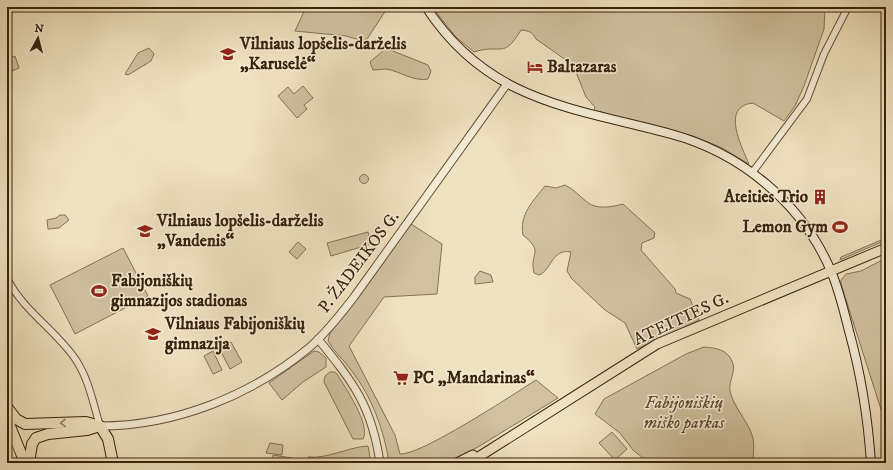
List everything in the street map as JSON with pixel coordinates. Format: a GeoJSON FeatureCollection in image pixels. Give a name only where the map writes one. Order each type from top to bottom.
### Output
{"type":"FeatureCollection","features":[{"type":"Feature","properties":{"kind":"highway"},"geometry":{"type":"LineString","coordinates":[[7,407],[16,419],[25,424],[86,422],[100,426],[108,439],[113,463]]}},
{"type":"Feature","properties":{"kind":"highway"},"geometry":{"type":"LineString","coordinates":[[7,419],[25,463]]}},
{"type":"Feature","properties":{"kind":"highway"},"geometry":{"type":"LineString","coordinates":[[29,463],[32,444],[36,438],[48,434],[87,430],[100,426]]}},
{"type":"Feature","properties":{"kind":"highway"},"geometry":{"type":"LineString","coordinates":[[100,426],[106,463]]}},
{"type":"Feature","properties":{"kind":"highway"},"geometry":{"type":"LineString","coordinates":[[7,447],[13,463]]}},
{"type":"Feature","properties":{"kind":"main road"},"geometry":{"type":"LineString","coordinates":[[426,7],[442,29],[466,54],[507,84],[531,96],[564,108],[690,140],[729,158],[752,173],[796,213],[822,253],[831,272],[843,309],[858,366],[871,463]]}},
{"type":"Feature","properties":{"kind":"main road","name":"ATEITIES G."},"geometry":{"type":"LineString","coordinates":[[469,463],[501,441],[657,344],[886,248]]}},
{"type":"Feature","properties":{"kind":"main road","name":"ATEITIES G."},"geometry":{"type":"LineString","coordinates":[[457,463],[501,441]]}},
{"type":"Feature","properties":{"kind":"street"},"geometry":{"type":"LineString","coordinates":[[752,173],[807,99],[822,58],[848,7]]}},
{"type":"Feature","properties":{"kind":"street","name":"P. ŽADEIKOS G."},"geometry":{"type":"LineString","coordinates":[[100,426],[150,421],[192,411],[225,399],[278,370],[318,339],[341,314],[362,286],[507,84]]}},
{"type":"Feature","properties":{"kind":"street"},"geometry":{"type":"LineString","coordinates":[[7,278],[20,298],[66,347],[76,360],[88,386],[100,426]]}},
{"type":"Feature","properties":{"kind":"street"},"geometry":{"type":"LineString","coordinates":[[318,339],[344,370],[359,394],[375,432],[380,463]]}},
{"type":"Feature","properties":{"kind":"green space"},"geometry":{"type":"Polygon","coordinates":[[[306,7],[388,7],[367,39],[363,41],[346,36],[295,31],[306,7]]]}},
{"type":"Feature","properties":{"kind":"green space"},"geometry":{"type":"Polygon","coordinates":[[[432,7],[825,7],[824,29],[804,86],[795,106],[784,121],[753,103],[743,106],[737,111],[735,119],[738,138],[749,164],[720,147],[693,136],[594,111],[595,107],[586,97],[573,65],[536,39],[529,31],[521,30],[506,48],[474,52],[456,37],[432,7]]]}},
{"type":"Feature","properties":{"kind":"green space"},"geometry":{"type":"Polygon","coordinates":[[[149,48],[154,54],[151,61],[128,75],[125,74],[138,53],[149,48]]]}},
{"type":"Feature","properties":{"kind":"green space"},"geometry":{"type":"Polygon","coordinates":[[[385,49],[428,65],[431,71],[428,79],[422,80],[412,78],[386,69],[373,70],[370,62],[385,49]]]}},
{"type":"Feature","properties":{"kind":"green space"},"geometry":{"type":"Polygon","coordinates":[[[15,56],[19,68],[10,72],[7,59],[15,56]]]}},
{"type":"Feature","properties":{"kind":"green space"},"geometry":{"type":"Polygon","coordinates":[[[303,86],[313,98],[304,105],[307,109],[297,118],[278,96],[288,87],[294,94],[303,86]]]}},
{"type":"Feature","properties":{"kind":"green space"},"geometry":{"type":"Polygon","coordinates":[[[364,174],[369,179],[364,184],[359,179],[364,174]]]}},
{"type":"Feature","properties":{"kind":"green space"},"geometry":{"type":"Polygon","coordinates":[[[565,185],[591,205],[609,207],[623,204],[655,233],[654,238],[642,243],[641,250],[675,289],[676,293],[690,299],[699,320],[637,349],[625,323],[605,310],[572,279],[567,271],[571,252],[560,253],[543,273],[539,275],[534,273],[533,261],[535,249],[530,241],[523,235],[522,228],[525,215],[545,186],[556,188],[565,185]]]}},
{"type":"Feature","properties":{"kind":"green space"},"geometry":{"type":"Polygon","coordinates":[[[60,215],[65,215],[69,220],[59,228],[48,229],[47,220],[56,218],[60,215]]]}},
{"type":"Feature","properties":{"kind":"green space"},"geometry":{"type":"Polygon","coordinates":[[[411,224],[442,244],[437,294],[384,297],[349,346],[395,435],[400,454],[411,452],[446,435],[536,380],[558,398],[478,447],[447,463],[389,463],[384,438],[376,414],[365,391],[348,366],[328,341],[330,333],[348,311],[411,224]]]}},
{"type":"Feature","properties":{"kind":"green space"},"geometry":{"type":"Polygon","coordinates":[[[368,232],[371,244],[331,256],[327,243],[368,232]]]}},
{"type":"Feature","properties":{"kind":"green space"},"geometry":{"type":"Polygon","coordinates":[[[886,238],[886,240],[840,260],[841,257],[886,238]]]}},
{"type":"Feature","properties":{"kind":"green space"},"geometry":{"type":"Polygon","coordinates":[[[298,242],[306,249],[297,259],[289,252],[298,242]]]}},
{"type":"Feature","properties":{"kind":"green space","name":"Fabijoniškių gimnazijos stadionas"},"geometry":{"type":"Polygon","coordinates":[[[123,248],[148,296],[75,334],[50,285],[123,248]]]}},
{"type":"Feature","properties":{"kind":"green space"},"geometry":{"type":"Polygon","coordinates":[[[886,258],[886,425],[841,280],[846,274],[861,271],[886,258]]]}},
{"type":"Feature","properties":{"kind":"green space"},"geometry":{"type":"Polygon","coordinates":[[[480,271],[491,275],[493,282],[475,284],[475,277],[480,271]]]}},
{"type":"Feature","properties":{"kind":"green space"},"geometry":{"type":"Polygon","coordinates":[[[231,342],[242,362],[230,369],[219,348],[231,342]]]}},
{"type":"Feature","properties":{"kind":"green space","name":"Fabijoniškių miško parkas"},"geometry":{"type":"Polygon","coordinates":[[[704,347],[724,352],[732,361],[734,368],[730,391],[734,402],[747,424],[753,438],[753,463],[646,463],[643,458],[633,450],[620,433],[595,414],[604,399],[686,354],[704,347]]]}},
{"type":"Feature","properties":{"kind":"green space"},"geometry":{"type":"Polygon","coordinates":[[[213,351],[222,370],[213,374],[204,356],[213,351]]]}},
{"type":"Feature","properties":{"kind":"green space"},"geometry":{"type":"Polygon","coordinates":[[[314,351],[319,352],[326,358],[326,367],[303,382],[282,400],[269,383],[314,351]]]}},
{"type":"Feature","properties":{"kind":"green space"},"geometry":{"type":"Polygon","coordinates":[[[330,372],[335,372],[337,374],[356,406],[365,433],[363,439],[353,439],[324,382],[325,376],[330,372]]]}},
{"type":"Feature","properties":{"kind":"green space"},"geometry":{"type":"Polygon","coordinates":[[[612,432],[627,449],[615,460],[599,443],[612,432]]]}},
{"type":"Feature","properties":{"kind":"green space"},"geometry":{"type":"Polygon","coordinates":[[[270,443],[283,445],[282,455],[266,453],[270,443]]]}},
{"type":"Feature","properties":{"kind":"green space"},"geometry":{"type":"Polygon","coordinates":[[[368,446],[371,463],[310,463],[308,457],[330,455],[353,448],[368,446]]]}},
{"type":"Feature","properties":{"kind":"green space"},"geometry":{"type":"Polygon","coordinates":[[[273,455],[292,458],[292,463],[272,463],[273,455]]]}},
{"type":"Feature","properties":{"kind":"place","name":"Vilniaus lopšelis-darželis „Karuselė“"},"geometry":{"type":"Point","coordinates":[228,54]}},
{"type":"Feature","properties":{"kind":"place","name":"Baltazaras"},"geometry":{"type":"Point","coordinates":[535,67]}},
{"type":"Feature","properties":{"kind":"place","name":"Ateities Trio"},"geometry":{"type":"Point","coordinates":[820,197]}},
{"type":"Feature","properties":{"kind":"place","name":"Lemon Gym"},"geometry":{"type":"Point","coordinates":[840,227]}},
{"type":"Feature","properties":{"kind":"place","name":"Vilniaus lopšelis-darželis „Vandenis“"},"geometry":{"type":"Point","coordinates":[145,231]}},
{"type":"Feature","properties":{"kind":"place","name":"Fabijoniškių gimnazijos stadionas"},"geometry":{"type":"Point","coordinates":[99,291]}},
{"type":"Feature","properties":{"kind":"place","name":"Vilniaus Fabijoniškių gimnazija"},"geometry":{"type":"Point","coordinates":[153,334]}},
{"type":"Feature","properties":{"kind":"place","name":"PC „Mandarinas“"},"geometry":{"type":"Point","coordinates":[401,378]}}]}
